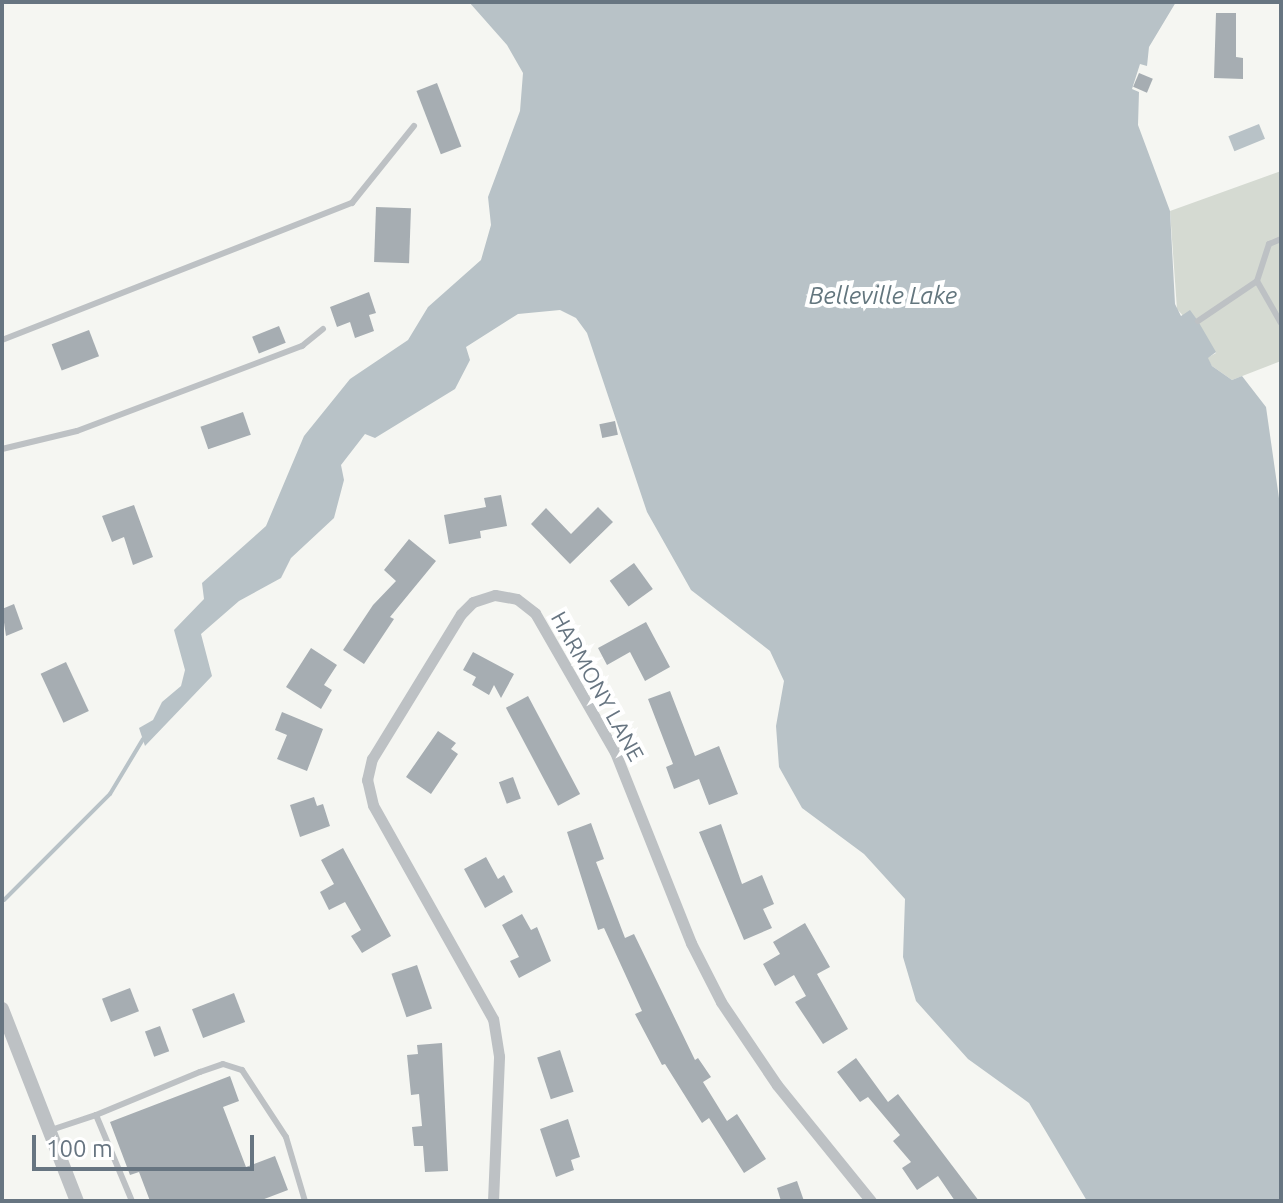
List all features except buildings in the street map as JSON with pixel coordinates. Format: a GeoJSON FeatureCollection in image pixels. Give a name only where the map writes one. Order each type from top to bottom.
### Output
{"type":"FeatureCollection","features":[{"type":"Feature","properties":{"kind":"street","name":"HARMONY LANE"},"geometry":{"type":"LineString","coordinates":[[493,1201],[499,1056],[493,1019],[373,805],[367,780],[372,759],[461,614],[473,602],[495,595],[517,599],[535,613],[615,752],[714,990],[777,1085],[871,1201]]}},
{"type":"Feature","properties":{"kind":"street"},"geometry":{"type":"LineString","coordinates":[[2,1009],[77,1201]]}},
{"type":"Feature","properties":{"kind":"lane"},"geometry":{"type":"LineString","coordinates":[[2,340],[352,203],[414,126]]}},
{"type":"Feature","properties":{"kind":"lane"},"geometry":{"type":"LineString","coordinates":[[1198,321],[1257,281],[1269,244],[1281,239]]}},
{"type":"Feature","properties":{"kind":"lane"},"geometry":{"type":"LineString","coordinates":[[1257,281],[1281,323]]}},
{"type":"Feature","properties":{"kind":"lane"},"geometry":{"type":"LineString","coordinates":[[2,449],[77,431],[302,346],[323,329]]}},
{"type":"Feature","properties":{"kind":"lane"},"geometry":{"type":"LineString","coordinates":[[49,1130],[96,1115],[223,1064],[242,1070],[286,1137],[305,1201]]}},
{"type":"Feature","properties":{"kind":"lane"},"geometry":{"type":"LineString","coordinates":[[96,1115],[132,1201]]}},
{"type":"Feature","properties":{"kind":"shaded area"},"geometry":{"type":"Polygon","coordinates":[[[1281,171],[1281,361],[1232,380],[1212,366],[1207,358],[1216,353],[1177,309],[1170,211],[1281,171]]]}},
{"type":"Feature","properties":{"kind":"water","name":"Belleville Lake"},"geometry":{"type":"Polygon","coordinates":[[[469,2],[1176,2],[1149,47],[1147,66],[1140,64],[1132,89],[1139,92],[1138,125],[1170,211],[1175,304],[1181,316],[1190,310],[1198,321],[1216,352],[1208,358],[1212,366],[1232,380],[1242,376],[1266,407],[1281,512],[1281,1201],[1087,1201],[1029,1103],[968,1059],[916,1001],[903,957],[905,899],[864,854],[802,808],[779,767],[776,726],[784,681],[770,651],[691,590],[647,512],[587,333],[576,318],[560,310],[518,314],[466,347],[470,360],[455,389],[375,438],[365,434],[341,465],[344,480],[334,518],[291,558],[281,578],[239,601],[201,634],[212,676],[145,746],[139,728],[153,720],[162,702],[181,686],[185,670],[174,630],[204,599],[202,583],[266,526],[304,436],[350,379],[408,340],[428,307],[481,260],[491,225],[488,197],[520,111],[523,73],[507,45],[469,2]]]}},
{"type":"Feature","properties":{"kind":"water"},"geometry":{"type":"Polygon","coordinates":[[[1259,124],[1265,139],[1234,151],[1228,136],[1259,124]]]}},
{"type":"Feature","properties":{"kind":"waterway"},"geometry":{"type":"LineString","coordinates":[[4,900],[110,794],[143,739]]}}]}
